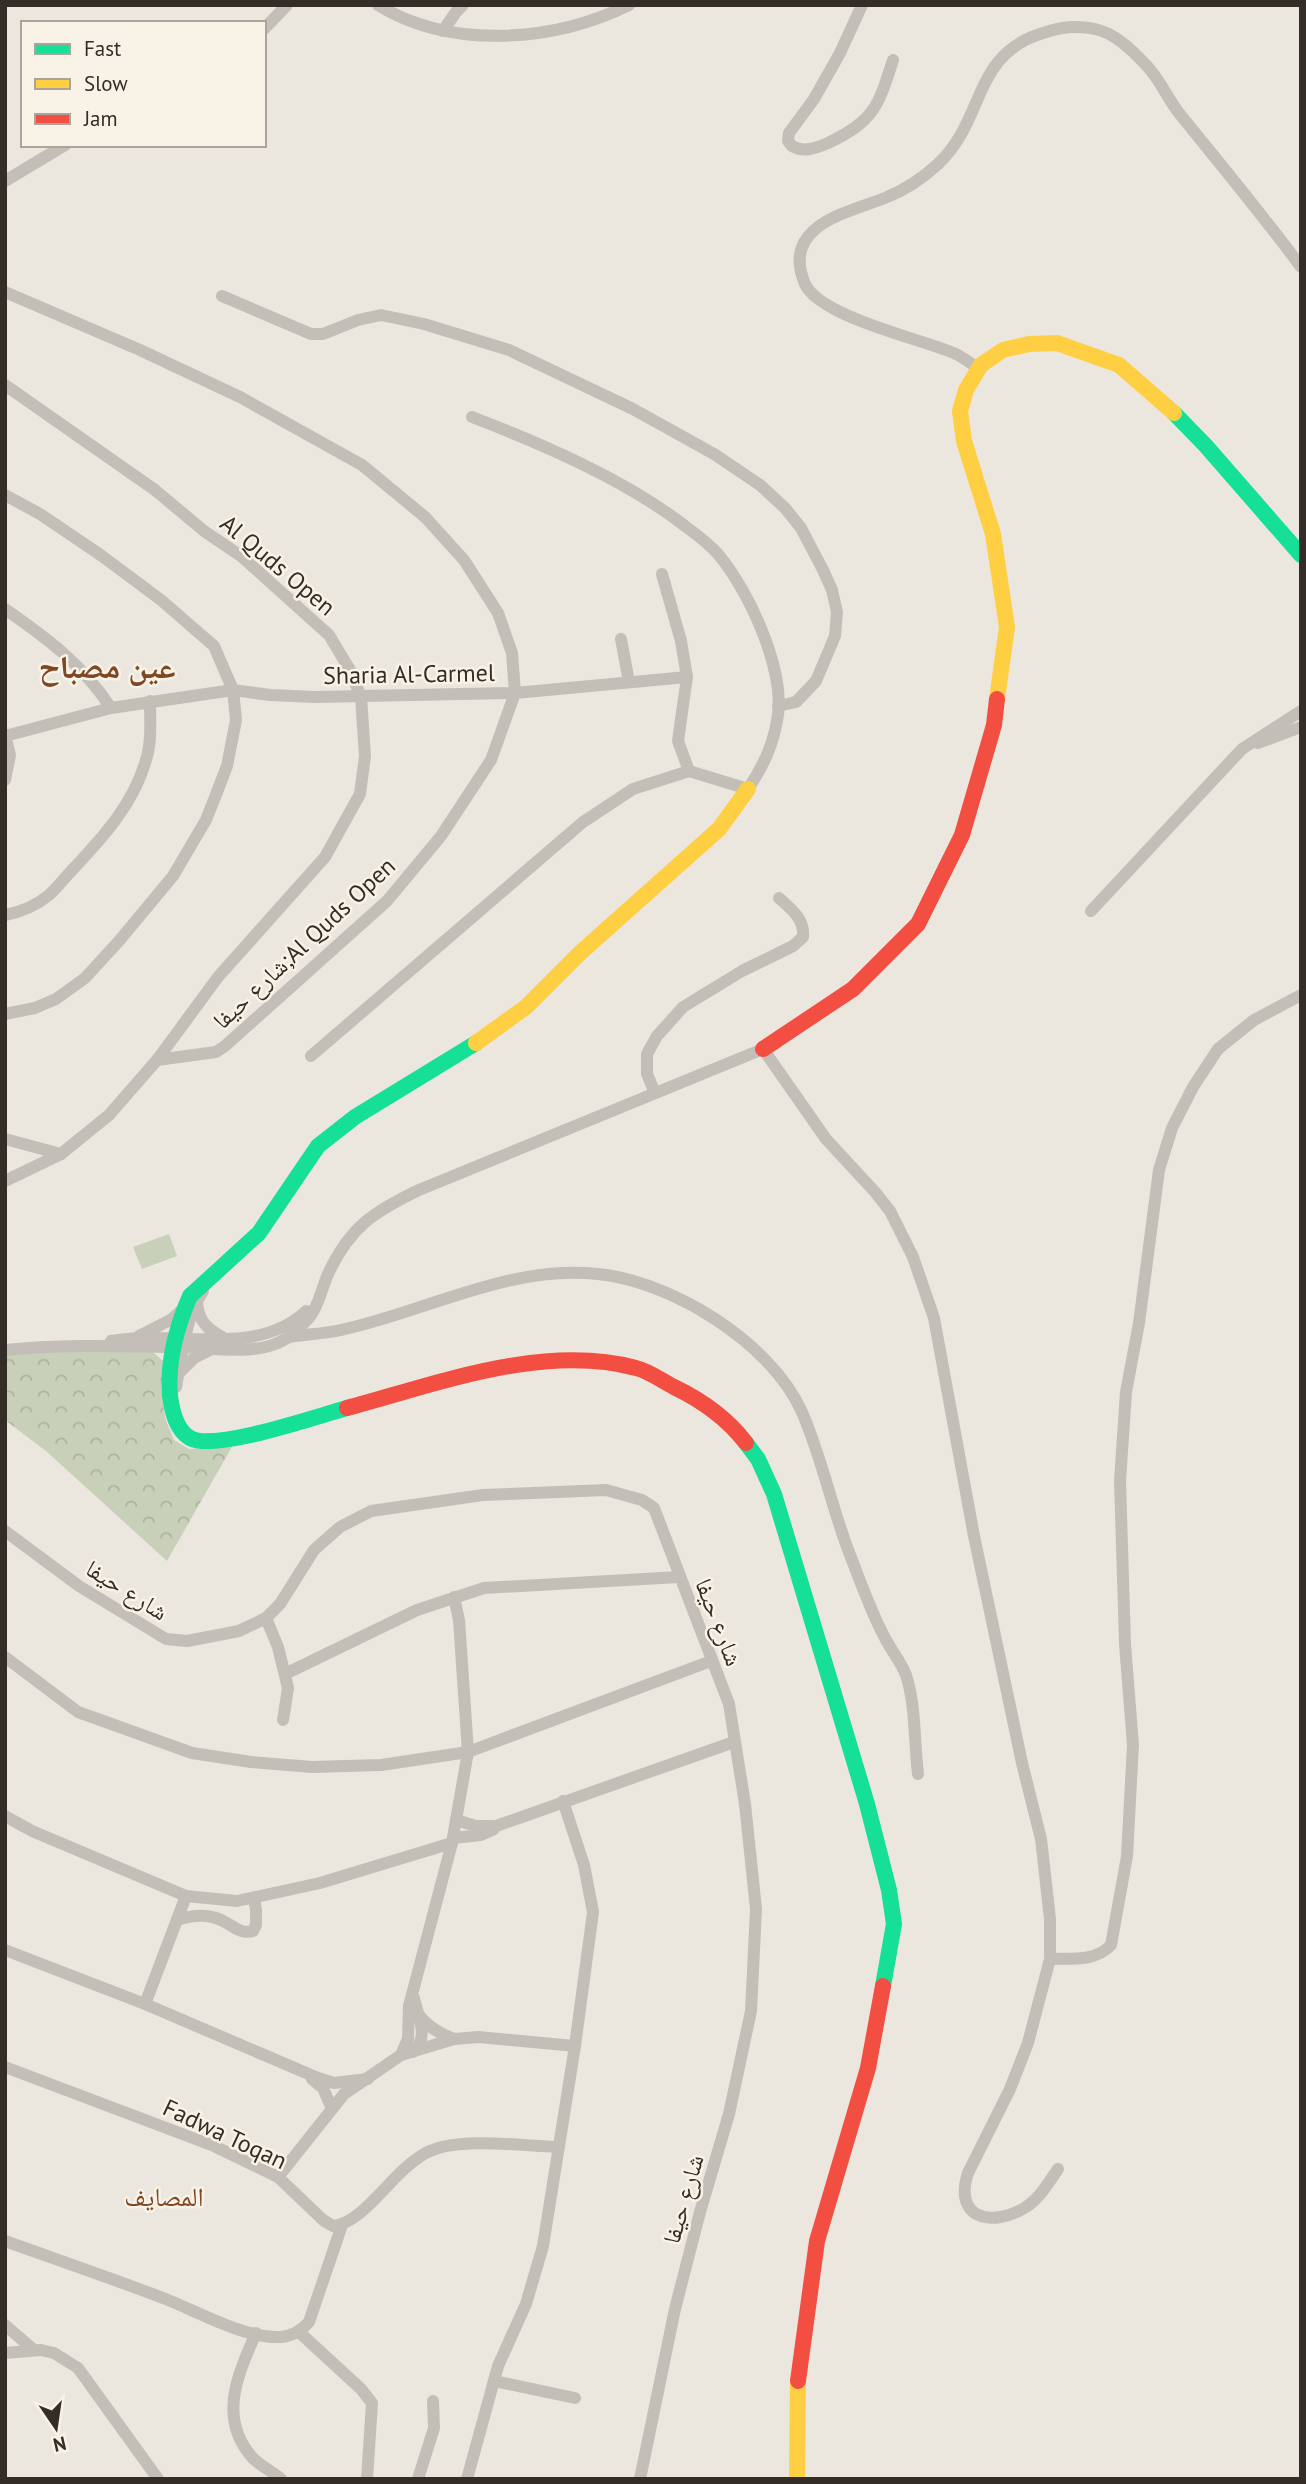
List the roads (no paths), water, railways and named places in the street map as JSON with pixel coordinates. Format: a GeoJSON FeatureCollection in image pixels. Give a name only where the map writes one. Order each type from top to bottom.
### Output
{"type":"FeatureCollection","features":[{"type":"Feature","properties":{"kind":"street"},"geometry":{"type":"LineString","coordinates":[[266,27],[287,5]]}},
{"type":"Feature","properties":{"kind":"street"},"geometry":{"type":"LineString","coordinates":[[378,5],[432,29],[492,36],[541,32],[602,18],[629,5]]}},
{"type":"Feature","properties":{"kind":"street"},"geometry":{"type":"LineString","coordinates":[[443,31],[463,5]]}},
{"type":"Feature","properties":{"kind":"street"},"geometry":{"type":"LineString","coordinates":[[862,5],[814,99],[789,133],[792,146],[805,150],[817,148],[865,123],[883,91],[893,60]]}},
{"type":"Feature","properties":{"kind":"street"},"geometry":{"type":"LineString","coordinates":[[979,369],[952,352],[842,313],[822,303],[810,293],[804,282],[801,255],[810,232],[824,221],[916,183],[940,162],[958,141],[995,64],[1018,42],[1034,35],[1063,27],[1086,28],[1107,33],[1129,49],[1149,67],[1175,107],[1301,267]]}},
{"type":"Feature","properties":{"kind":"street"},"geometry":{"type":"LineString","coordinates":[[5,181],[62,147]]}},
{"type":"Feature","properties":{"kind":"street","name":"Sharia Al-Carmel"},"geometry":{"type":"LineString","coordinates":[[5,292],[140,350],[240,397],[362,465],[425,517],[464,560],[498,613],[512,653],[514,692],[361,697],[270,695],[233,691],[150,701],[111,708],[5,736],[10,755],[5,780]]}},
{"type":"Feature","properties":{"kind":"street"},"geometry":{"type":"LineString","coordinates":[[222,296],[311,334],[323,334],[358,320],[381,316],[424,324],[509,351],[633,409],[714,454],[760,485],[785,508],[801,528],[832,590],[837,612],[835,636],[816,681],[796,702],[778,706]]}},
{"type":"Feature","properties":{"kind":"street"},"geometry":{"type":"LineString","coordinates":[[135,1338],[219,1343],[254,1349],[275,1345],[308,1320],[328,1274],[347,1241],[367,1218],[419,1190],[763,1049],[853,989],[918,923],[962,835],[994,725],[1007,627],[993,534],[964,442],[960,411],[965,390],[979,369],[1003,350],[1029,344],[1057,343],[1119,365],[1162,401],[1206,446],[1301,555]]}},
{"type":"Feature","properties":{"kind":"street","name":"Al Quds Open"},"geometry":{"type":"LineString","coordinates":[[5,385],[155,490],[204,531],[241,556],[329,635],[350,670],[361,697],[365,756],[360,794],[326,858],[218,977],[157,1059],[109,1115],[61,1154]]}},
{"type":"Feature","properties":{"kind":"street"},"geometry":{"type":"LineString","coordinates":[[472,416],[528,439],[647,500],[685,525],[718,554],[766,639],[775,666],[778,719],[766,762],[719,829],[580,953],[526,1007],[462,1053],[355,1117],[318,1146],[259,1233],[190,1296],[172,1401],[176,1422],[188,1436],[205,1443],[224,1441],[465,1376],[544,1360],[596,1361],[638,1367],[702,1401],[742,1438],[758,1460],[774,1494],[867,1804],[889,1890],[894,1924],[868,2068],[817,2241],[796,2392],[797,2479]]}},
{"type":"Feature","properties":{"kind":"street"},"geometry":{"type":"LineString","coordinates":[[5,495],[50,521],[161,600],[214,646],[233,691],[236,720],[227,766],[206,820],[173,876],[120,941],[85,978],[56,999],[36,1008],[5,1014]]}},
{"type":"Feature","properties":{"kind":"street"},"geometry":{"type":"LineString","coordinates":[[662,574],[681,641],[687,677],[678,741],[689,771]]}},
{"type":"Feature","properties":{"kind":"street"},"geometry":{"type":"LineString","coordinates":[[5,610],[50,640],[93,681],[111,708]]}},
{"type":"Feature","properties":{"kind":"street"},"geometry":{"type":"LineString","coordinates":[[621,639],[629,682]]}},
{"type":"Feature","properties":{"kind":"street"},"geometry":{"type":"LineString","coordinates":[[514,692],[687,677]]}},
{"type":"Feature","properties":{"kind":"street","name":"شارع حيفا;Al Quds Open"},"geometry":{"type":"LineString","coordinates":[[157,1059],[216,1052],[225,1046],[387,901],[441,836],[491,760],[514,692]]}},
{"type":"Feature","properties":{"kind":"street"},"geometry":{"type":"LineString","coordinates":[[5,915],[18,912],[49,895],[125,807],[136,788],[146,760],[150,740],[150,701]]}},
{"type":"Feature","properties":{"kind":"street"},"geometry":{"type":"LineString","coordinates":[[1091,911],[1242,749],[1301,711]]}},
{"type":"Feature","properties":{"kind":"street"},"geometry":{"type":"LineString","coordinates":[[1242,749],[1301,727]]}},
{"type":"Feature","properties":{"kind":"street"},"geometry":{"type":"LineString","coordinates":[[312,1056],[583,822],[634,789],[689,771],[748,789]]}},
{"type":"Feature","properties":{"kind":"street"},"geometry":{"type":"LineString","coordinates":[[655,1093],[648,1074],[648,1054],[657,1036],[683,1007],[742,971],[793,946],[803,937],[804,929],[800,918],[779,898]]}},
{"type":"Feature","properties":{"kind":"street"},"geometry":{"type":"LineString","coordinates":[[1050,1959],[1089,1958],[1105,1951],[1111,1945],[1127,1856],[1133,1745],[1125,1644],[1120,1481],[1126,1392],[1139,1322],[1159,1170],[1172,1128],[1193,1087],[1218,1049],[1254,1020],[1301,995]]}},
{"type":"Feature","properties":{"kind":"street"},"geometry":{"type":"LineString","coordinates":[[763,1049],[826,1139],[890,1211],[913,1257],[934,1318],[974,1536],[1041,1839],[1050,1919],[1050,1959],[1028,2043],[1010,2089],[964,2183],[971,2210],[979,2217],[1000,2218],[1027,2206],[1039,2195],[1058,2169]]}},
{"type":"Feature","properties":{"kind":"street"},"geometry":{"type":"LineString","coordinates":[[5,1139],[61,1154]]}},
{"type":"Feature","properties":{"kind":"street"},"geometry":{"type":"LineString","coordinates":[[5,1181],[61,1154]]}},
{"type":"Feature","properties":{"kind":"street"},"geometry":{"type":"LineString","coordinates":[[288,1337],[341,1330],[481,1288],[540,1275],[597,1273],[641,1282],[695,1305],[739,1336],[777,1374],[800,1407],[820,1456],[851,1558],[884,1637],[904,1671],[910,1689],[918,1774]]}},
{"type":"Feature","properties":{"kind":"street"},"geometry":{"type":"LineString","coordinates":[[175,1373],[219,1343],[246,1339],[283,1328],[319,1298]]}},
{"type":"Feature","properties":{"kind":"street"},"geometry":{"type":"LineString","coordinates":[[96,1345],[135,1338],[155,1329],[190,1305]]}},
{"type":"Feature","properties":{"kind":"street"},"geometry":{"type":"LineString","coordinates":[[190,1305],[197,1310],[203,1324],[219,1343]]}},
{"type":"Feature","properties":{"kind":"street"},"geometry":{"type":"LineString","coordinates":[[5,1350],[96,1345],[147,1347],[180,1342]]}},
{"type":"Feature","properties":{"kind":"street"},"geometry":{"type":"LineString","coordinates":[[147,1347],[160,1352],[175,1373]]}},
{"type":"Feature","properties":{"kind":"street","name":"شارع حيفا"},"geometry":{"type":"LineString","coordinates":[[5,1531],[79,1586],[166,1639],[187,1641],[239,1631],[266,1618],[280,1604],[314,1550],[340,1527],[371,1511],[483,1495],[606,1490],[642,1500],[654,1508],[729,1704],[745,1804],[756,1909],[751,2011],[729,2114],[676,2309],[639,2479]]}},
{"type":"Feature","properties":{"kind":"street"},"geometry":{"type":"LineString","coordinates":[[285,1674],[417,1610],[484,1588],[679,1577]]}},
{"type":"Feature","properties":{"kind":"street"},"geometry":{"type":"LineString","coordinates":[[407,2053],[409,2006],[452,1840],[468,1752],[454,1597]]}},
{"type":"Feature","properties":{"kind":"street"},"geometry":{"type":"LineString","coordinates":[[266,1618],[278,1647],[288,1689],[283,1720]]}},
{"type":"Feature","properties":{"kind":"street"},"geometry":{"type":"LineString","coordinates":[[5,1657],[78,1712],[192,1753],[312,1768],[381,1765],[468,1752],[711,1661]]}},
{"type":"Feature","properties":{"kind":"street"},"geometry":{"type":"LineString","coordinates":[[456,1821],[476,1826],[496,1826],[734,1742]]}},
{"type":"Feature","properties":{"kind":"street"},"geometry":{"type":"LineString","coordinates":[[467,2479],[498,2366],[526,2304],[543,2246],[575,2046],[593,1912],[584,1865],[563,1801]]}},
{"type":"Feature","properties":{"kind":"street"},"geometry":{"type":"LineString","coordinates":[[5,1816],[32,1831],[186,1896],[237,1902],[387,1864],[452,1840],[481,1835],[494,1830],[496,1826]]}},
{"type":"Feature","properties":{"kind":"street"},"geometry":{"type":"LineString","coordinates":[[145,2004],[186,1896]]}},
{"type":"Feature","properties":{"kind":"street"},"geometry":{"type":"LineString","coordinates":[[177,1920],[189,1916],[216,1918],[248,1933],[253,1931],[256,1925],[254,1898]]}},
{"type":"Feature","properties":{"kind":"street"},"geometry":{"type":"LineString","coordinates":[[5,1950],[145,2004],[334,2083],[368,2079]]}},
{"type":"Feature","properties":{"kind":"street"},"geometry":{"type":"LineString","coordinates":[[278,2177],[344,2094],[421,2044],[423,2034],[413,1994]]}},
{"type":"Feature","properties":{"kind":"street"},"geometry":{"type":"LineString","coordinates":[[418,2014],[431,2028],[454,2039]]}},
{"type":"Feature","properties":{"kind":"street"},"geometry":{"type":"LineString","coordinates":[[407,2053],[454,2039],[478,2037],[575,2046]]}},
{"type":"Feature","properties":{"kind":"street","name":"Fadwa Toqan"},"geometry":{"type":"LineString","coordinates":[[5,2067],[214,2146],[278,2177],[323,2220],[333,2226],[342,2225]]}},
{"type":"Feature","properties":{"kind":"street"},"geometry":{"type":"LineString","coordinates":[[307,2073],[323,2088],[332,2109]]}},
{"type":"Feature","properties":{"kind":"street"},"geometry":{"type":"LineString","coordinates":[[5,2241],[256,2333],[281,2337],[299,2332],[309,2322],[342,2225],[351,2221],[405,2165],[428,2151],[462,2143],[559,2147]]}},
{"type":"Feature","properties":{"kind":"street"},"geometry":{"type":"LineString","coordinates":[[5,2325],[34,2350]]}},
{"type":"Feature","properties":{"kind":"street"},"geometry":{"type":"LineString","coordinates":[[299,2332],[361,2389],[372,2403],[367,2479]]}},
{"type":"Feature","properties":{"kind":"street"},"geometry":{"type":"LineString","coordinates":[[256,2333],[233,2394],[232,2416],[239,2439],[252,2458],[281,2479]]}},
{"type":"Feature","properties":{"kind":"street"},"geometry":{"type":"LineString","coordinates":[[5,2353],[34,2350],[54,2353],[78,2368],[158,2479]]}},
{"type":"Feature","properties":{"kind":"street"},"geometry":{"type":"LineString","coordinates":[[494,2381],[575,2399]]}},
{"type":"Feature","properties":{"kind":"street"},"geometry":{"type":"LineString","coordinates":[[418,2479],[434,2428],[433,2401]]}},
{"type":"Feature","properties":{"kind":"district","name":"عين مصباح"},"geometry":{"type":"Point","coordinates":[107,666]}},
{"type":"Feature","properties":{"kind":"district","name":"المصايف"},"geometry":{"type":"Point","coordinates":[164,2196]}}]}
